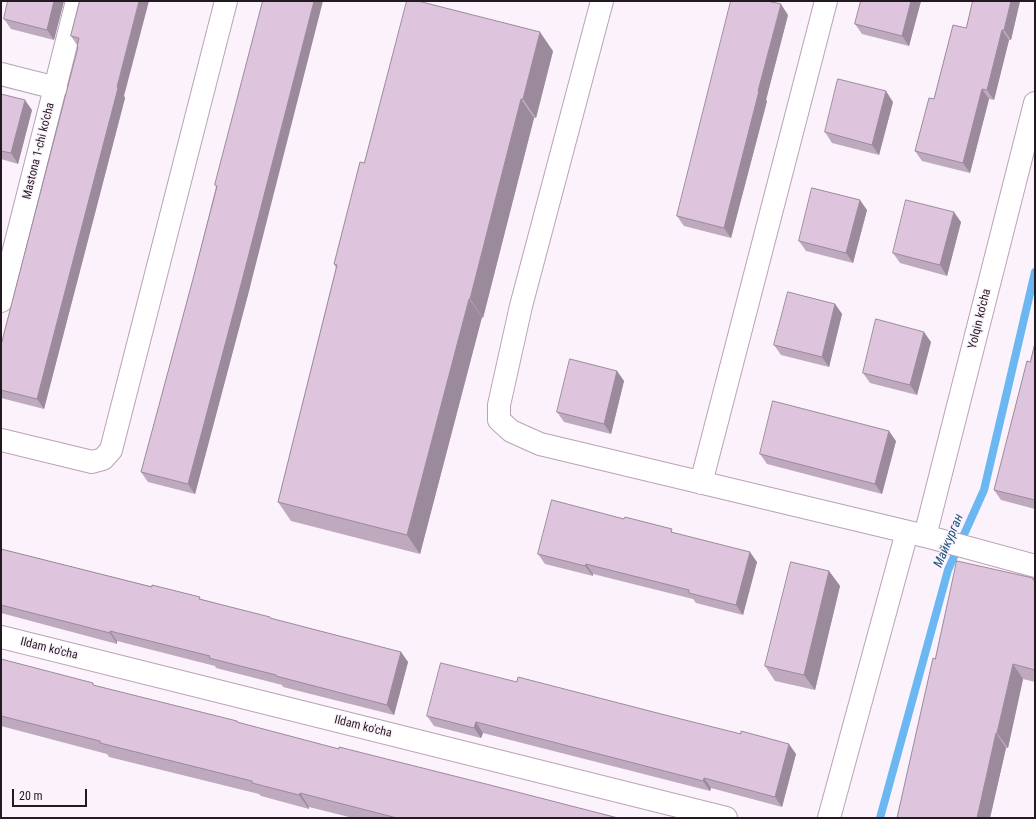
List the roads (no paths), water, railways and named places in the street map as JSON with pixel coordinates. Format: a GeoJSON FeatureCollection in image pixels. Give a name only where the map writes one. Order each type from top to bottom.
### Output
{"type":"FeatureCollection","features":[{"type":"Feature","properties":{"kind":"street","name":"Mastona 1-chi ko'cha"},"geometry":{"type":"LineString","coordinates":[[1,301],[78,1]]}},
{"type":"Feature","properties":{"kind":"street"},"geometry":{"type":"LineString","coordinates":[[1,440],[92,462],[103,459],[111,450],[226,1]]}},
{"type":"Feature","properties":{"kind":"street"},"geometry":{"type":"LineString","coordinates":[[602,1],[522,306],[499,404],[499,420],[511,431],[540,444],[916,534],[1035,566]]}},
{"type":"Feature","properties":{"kind":"street"},"geometry":{"type":"LineString","coordinates":[[701,483],[826,1]]}},
{"type":"Feature","properties":{"kind":"street"},"geometry":{"type":"LineString","coordinates":[[1,74],[56,88]]}},
{"type":"Feature","properties":{"kind":"street","name":"Yolqin ko'cha"},"geometry":{"type":"LineString","coordinates":[[829,818],[916,534],[1035,103]]}},
{"type":"Feature","properties":{"kind":"street","name":"Ildam ko'cha"},"geometry":{"type":"LineString","coordinates":[[1,637],[726,818]]}},
{"type":"Feature","properties":{"kind":"waterway","name":"Майкурган"},"geometry":{"type":"LineString","coordinates":[[880,818],[948,570],[984,490],[1035,272]]}}]}
